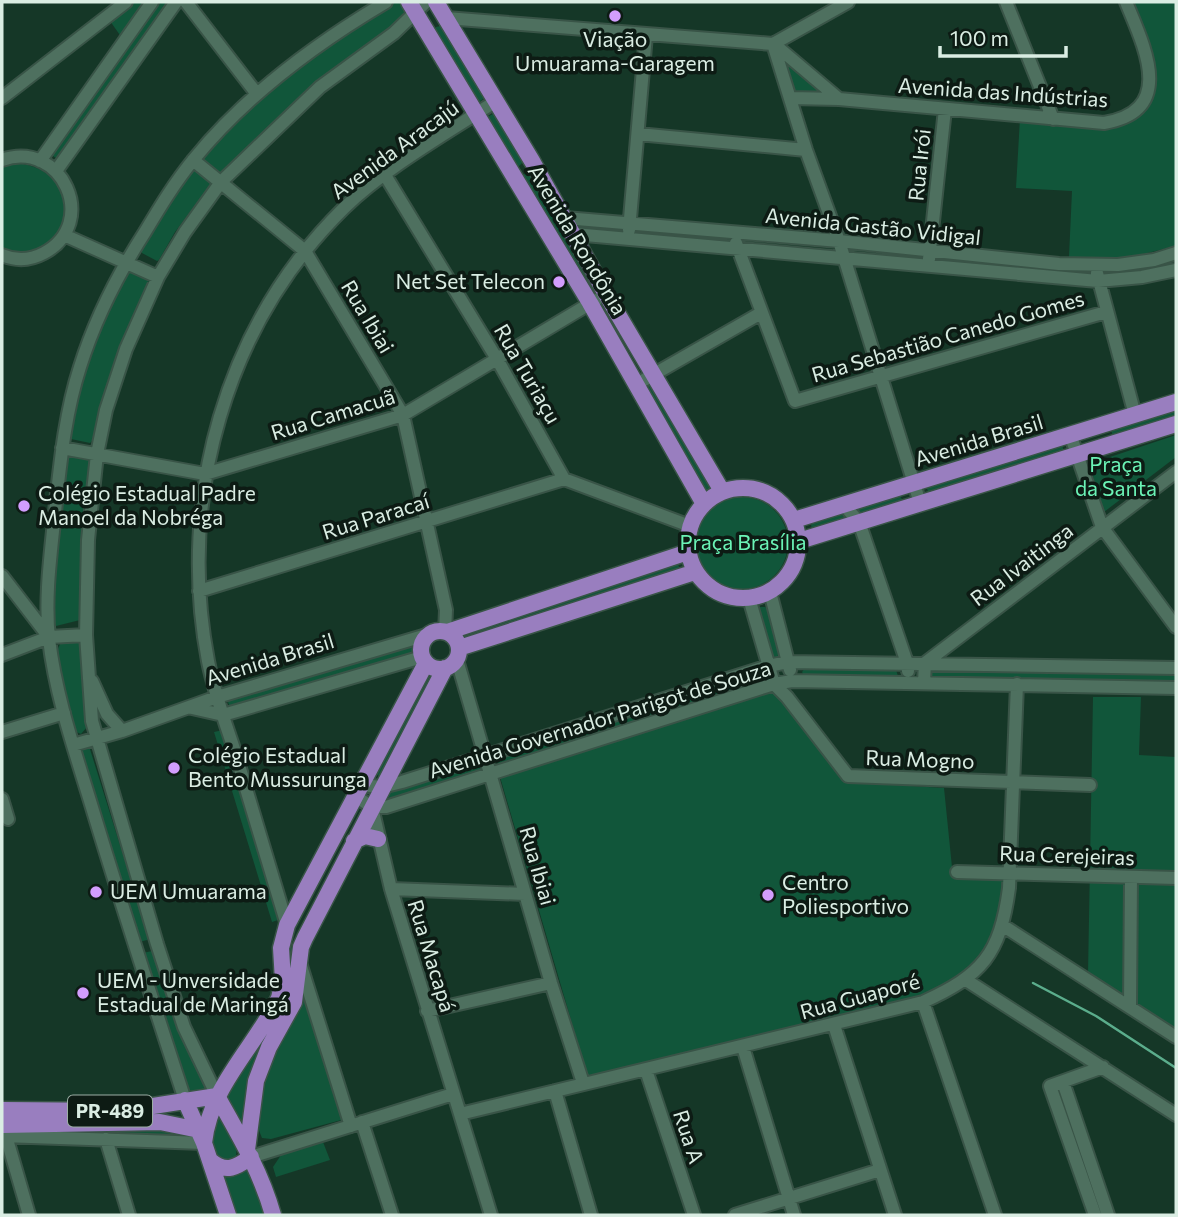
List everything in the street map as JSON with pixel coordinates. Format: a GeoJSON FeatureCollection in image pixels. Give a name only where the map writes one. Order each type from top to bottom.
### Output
{"type":"FeatureCollection","features":[{"type":"Feature","properties":{"kind":"main road","name":"Avenida Rondônia"},"geometry":{"type":"LineString","coordinates":[[436,2],[532,161],[606,294],[722,491]]}},
{"type":"Feature","properties":{"kind":"main road","name":"Avenida Rondônia"},"geometry":{"type":"LineString","coordinates":[[417,5],[704,504]]}},
{"type":"Feature","properties":{"kind":"main road"},"geometry":{"type":"LineString","coordinates":[[513,173],[532,161]]}},
{"type":"Feature","properties":{"kind":"main road","name":"Avenida Brasil"},"geometry":{"type":"LineString","coordinates":[[794,520],[1176,402]]}},
{"type":"Feature","properties":{"kind":"main road"},"geometry":{"type":"LineString","coordinates":[[1111,422],[1104,436],[1112,444]]}},
{"type":"Feature","properties":{"kind":"main road","name":"Avenida Brasil"},"geometry":{"type":"LineString","coordinates":[[799,541],[1176,424]]}},
{"type":"Feature","properties":{"kind":"main road"},"geometry":{"type":"LineString","coordinates":[[750,488],[764,491],[786,508],[794,520],[799,541],[798,553],[789,576],[770,592],[749,598],[733,598],[718,593],[705,584],[695,572],[688,552],[690,526],[704,504],[722,491],[750,488]]}},
{"type":"Feature","properties":{"kind":"main road","name":"Avenida Brasil"},"geometry":{"type":"LineString","coordinates":[[441,633],[688,552]]}},
{"type":"Feature","properties":{"kind":"main road"},"geometry":{"type":"LineString","coordinates":[[211,1161],[228,1169],[249,1154],[256,1081],[269,1047],[290,1012],[304,938],[382,787],[397,776],[454,659],[453,636],[441,633],[423,640],[421,649],[424,660],[432,667],[454,659],[695,572]]}},
{"type":"Feature","properties":{"kind":"main road"},"geometry":{"type":"LineString","coordinates":[[201,1137],[214,1102],[279,998],[283,981],[281,948],[288,925],[424,660]]}},
{"type":"Feature","properties":{"kind":"main road"},"geometry":{"type":"LineString","coordinates":[[354,842],[365,836],[378,839]]}},
{"type":"Feature","properties":{"kind":"main road"},"geometry":{"type":"LineString","coordinates":[[188,1100],[228,1215]]}},
{"type":"Feature","properties":{"kind":"main road","name":"PR-489"},"geometry":{"type":"LineString","coordinates":[[2,1110],[97,1112],[121,1111],[188,1100],[214,1102]]}},
{"type":"Feature","properties":{"kind":"main road"},"geometry":{"type":"LineString","coordinates":[[214,1102],[227,1115],[249,1154],[273,1215]]}},
{"type":"Feature","properties":{"kind":"main road","name":"PR-489"},"geometry":{"type":"LineString","coordinates":[[3,1132],[160,1122],[201,1137]]}},
{"type":"Feature","properties":{"kind":"street"},"geometry":{"type":"LineString","coordinates":[[2,98],[126,2]]}},
{"type":"Feature","properties":{"kind":"street"},"geometry":{"type":"LineString","coordinates":[[40,161],[152,2]]}},
{"type":"Feature","properties":{"kind":"street"},"geometry":{"type":"LineString","coordinates":[[56,171],[176,2]]}},
{"type":"Feature","properties":{"kind":"street"},"geometry":{"type":"LineString","coordinates":[[186,2],[257,94]]}},
{"type":"Feature","properties":{"kind":"street"},"geometry":{"type":"LineString","coordinates":[[188,1100],[135,951],[73,745],[49,637],[51,549],[62,448],[72,397],[90,338],[126,261],[173,187],[193,160],[257,94],[300,57],[386,2]]}},
{"type":"Feature","properties":{"kind":"street"},"geometry":{"type":"LineString","coordinates":[[446,18],[773,44],[848,2]]}},
{"type":"Feature","properties":{"kind":"street"},"geometry":{"type":"LineString","coordinates":[[1006,2],[1053,118]]}},
{"type":"Feature","properties":{"kind":"street","name":"Avenida das Indústrias"},"geometry":{"type":"LineString","coordinates":[[790,98],[839,99],[1112,122],[1133,114],[1142,104],[1150,85],[1149,64],[1126,2]]}},
{"type":"Feature","properties":{"kind":"street"},"geometry":{"type":"LineString","coordinates":[[214,1102],[184,1027],[96,738],[89,704],[86,635],[88,540],[97,454],[106,410],[126,349],[158,277],[185,232],[221,182],[320,87],[368,53],[417,5]]}},
{"type":"Feature","properties":{"kind":"street"},"geometry":{"type":"LineString","coordinates":[[628,240],[646,35]]}},
{"type":"Feature","properties":{"kind":"street"},"geometry":{"type":"LineString","coordinates":[[773,44],[839,241],[920,503]]}},
{"type":"Feature","properties":{"kind":"street"},"geometry":{"type":"LineString","coordinates":[[773,44],[839,99]]}},
{"type":"Feature","properties":{"kind":"street","name":"Avenida Aracajú"},"geometry":{"type":"LineString","coordinates":[[288,925],[217,697],[206,649],[199,591],[198,525],[205,474],[224,401],[244,348],[270,301],[306,251],[346,206],[385,175],[496,102]]}},
{"type":"Feature","properties":{"kind":"street","name":"Rua Irói"},"geometry":{"type":"LineString","coordinates":[[929,259],[944,109]]}},
{"type":"Feature","properties":{"kind":"street"},"geometry":{"type":"LineString","coordinates":[[638,134],[806,149]]}},
{"type":"Feature","properties":{"kind":"street"},"geometry":{"type":"LineString","coordinates":[[2,160],[24,156],[40,161],[56,171],[67,187],[71,216],[64,235],[57,244],[39,256],[3,260]]}},
{"type":"Feature","properties":{"kind":"street","name":"Rua Ibiai"},"geometry":{"type":"LineString","coordinates":[[193,160],[306,251],[403,415],[446,610],[441,633]]}},
{"type":"Feature","properties":{"kind":"street","name":"Rua Turiaçu"},"geometry":{"type":"LineString","coordinates":[[385,175],[497,359],[564,478]]}},
{"type":"Feature","properties":{"kind":"street","name":"Avenida Gastão Vidigal"},"geometry":{"type":"LineString","coordinates":[[565,218],[839,241],[929,259],[1098,281],[1142,277],[1176,270]]}},
{"type":"Feature","properties":{"kind":"street","name":"Rua Sebastião Canedo Gomes"},"geometry":{"type":"LineString","coordinates":[[733,232],[795,401],[1106,312]]}},
{"type":"Feature","properties":{"kind":"street","name":"Avenida Gastão Vidigal"},"geometry":{"type":"LineString","coordinates":[[574,234],[843,258],[1096,266],[1145,262],[1176,253]]}},
{"type":"Feature","properties":{"kind":"street"},"geometry":{"type":"LineString","coordinates":[[64,235],[158,277]]}},
{"type":"Feature","properties":{"kind":"street"},"geometry":{"type":"LineString","coordinates":[[1096,266],[1135,415]]}},
{"type":"Feature","properties":{"kind":"street","name":"Rua Camacuã"},"geometry":{"type":"LineString","coordinates":[[62,448],[205,474],[403,415],[606,294]]}},
{"type":"Feature","properties":{"kind":"street"},"geometry":{"type":"LineString","coordinates":[[636,383],[761,313]]}},
{"type":"Feature","properties":{"kind":"street"},"geometry":{"type":"LineString","coordinates":[[1070,434],[1102,527],[1176,627]]}},
{"type":"Feature","properties":{"kind":"street","name":"Rua Ivaitinga"},"geometry":{"type":"LineString","coordinates":[[925,663],[1176,472]]}},
{"type":"Feature","properties":{"kind":"street"},"geometry":{"type":"LineString","coordinates":[[564,478],[690,526]]}},
{"type":"Feature","properties":{"kind":"street","name":"Rua Paracaí"},"geometry":{"type":"LineString","coordinates":[[199,591],[564,478]]}},
{"type":"Feature","properties":{"kind":"street"},"geometry":{"type":"LineString","coordinates":[[843,504],[859,523],[907,663],[908,682]]}},
{"type":"Feature","properties":{"kind":"street"},"geometry":{"type":"LineString","coordinates":[[4,582],[49,637]]}},
{"type":"Feature","properties":{"kind":"street"},"geometry":{"type":"LineString","coordinates":[[770,592],[792,681],[787,697]]}},
{"type":"Feature","properties":{"kind":"street"},"geometry":{"type":"LineString","coordinates":[[749,598],[774,684]]}},
{"type":"Feature","properties":{"kind":"street","name":"Avenida Brasil"},"geometry":{"type":"LineString","coordinates":[[192,708],[217,697],[441,633]]}},
{"type":"Feature","properties":{"kind":"street"},"geometry":{"type":"LineString","coordinates":[[2,655],[49,637],[86,635]]}},
{"type":"Feature","properties":{"kind":"street","name":"Rua Ibiai"},"geometry":{"type":"LineString","coordinates":[[454,659],[486,754],[551,983],[583,1083]]}},
{"type":"Feature","properties":{"kind":"street","name":"Avenida Brasil"},"geometry":{"type":"LineString","coordinates":[[192,708],[223,715],[424,660]]}},
{"type":"Feature","properties":{"kind":"street","name":"Avenida Governador Parigot de Souza"},"geometry":{"type":"LineString","coordinates":[[397,776],[486,754],[788,662],[1176,668]]}},
{"type":"Feature","properties":{"kind":"street"},"geometry":{"type":"LineString","coordinates":[[924,682],[925,663]]}},
{"type":"Feature","properties":{"kind":"street"},"geometry":{"type":"LineString","coordinates":[[88,673],[107,714],[122,731]]}},
{"type":"Feature","properties":{"kind":"street","name":"Avenida Governador Parigot de Souza"},"geometry":{"type":"LineString","coordinates":[[372,807],[386,807],[774,684],[792,681],[1176,688]]}},
{"type":"Feature","properties":{"kind":"street","name":"Rua Mogno"},"geometry":{"type":"LineString","coordinates":[[774,684],[848,776],[1090,785]]}},
{"type":"Feature","properties":{"kind":"street","name":"Rua Guaporé"},"geometry":{"type":"LineString","coordinates":[[460,1114],[923,1002],[966,980],[985,960],[1002,925],[1007,900],[1017,684]]}},
{"type":"Feature","properties":{"kind":"street"},"geometry":{"type":"LineString","coordinates":[[73,745],[192,708]]}},
{"type":"Feature","properties":{"kind":"street"},"geometry":{"type":"LineString","coordinates":[[2,732],[64,713]]}},
{"type":"Feature","properties":{"kind":"street"},"geometry":{"type":"LineString","coordinates":[[358,791],[382,787]]}},
{"type":"Feature","properties":{"kind":"street"},"geometry":{"type":"LineString","coordinates":[[358,791],[372,807]]}},
{"type":"Feature","properties":{"kind":"street"},"geometry":{"type":"LineString","coordinates":[[2,799],[8,819]]}},
{"type":"Feature","properties":{"kind":"street","name":"Rua Macapá"},"geometry":{"type":"LineString","coordinates":[[372,807],[391,889],[491,1215]]}},
{"type":"Feature","properties":{"kind":"street","name":"Rua Cerejeiras"},"geometry":{"type":"LineString","coordinates":[[957,872],[1176,878]]}},
{"type":"Feature","properties":{"kind":"street"},"geometry":{"type":"LineString","coordinates":[[1130,1006],[1131,877]]}},
{"type":"Feature","properties":{"kind":"street"},"geometry":{"type":"LineString","coordinates":[[391,889],[525,894]]}},
{"type":"Feature","properties":{"kind":"street"},"geometry":{"type":"LineString","coordinates":[[1002,925],[1176,1037]]}},
{"type":"Feature","properties":{"kind":"street"},"geometry":{"type":"LineString","coordinates":[[300,965],[392,1215]]}},
{"type":"Feature","properties":{"kind":"street"},"geometry":{"type":"LineString","coordinates":[[966,980],[1176,1115]]}},
{"type":"Feature","properties":{"kind":"street"},"geometry":{"type":"LineString","coordinates":[[428,1011],[551,983]]}},
{"type":"Feature","properties":{"kind":"street"},"geometry":{"type":"LineString","coordinates":[[923,1002],[995,1215]]}},
{"type":"Feature","properties":{"kind":"street"},"geometry":{"type":"LineString","coordinates":[[834,1025],[895,1215]]}},
{"type":"Feature","properties":{"kind":"street"},"geometry":{"type":"LineString","coordinates":[[743,1047],[794,1215]]}},
{"type":"Feature","properties":{"kind":"street"},"geometry":{"type":"LineString","coordinates":[[1094,1215],[1050,1086],[1103,1067]]}},
{"type":"Feature","properties":{"kind":"street","name":"Rua A"},"geometry":{"type":"LineString","coordinates":[[646,1070],[694,1215]]}},
{"type":"Feature","properties":{"kind":"street"},"geometry":{"type":"LineString","coordinates":[[1063,1082],[1108,1215]]}},
{"type":"Feature","properties":{"kind":"street"},"geometry":{"type":"LineString","coordinates":[[555,1091],[591,1215]]}},
{"type":"Feature","properties":{"kind":"street"},"geometry":{"type":"LineString","coordinates":[[249,1154],[453,1094]]}},
{"type":"Feature","properties":{"kind":"street"},"geometry":{"type":"LineString","coordinates":[[29,1215],[3,1132],[106,1139],[201,1137]]}},
{"type":"Feature","properties":{"kind":"street"},"geometry":{"type":"LineString","coordinates":[[106,1139],[129,1215]]}},
{"type":"Feature","properties":{"kind":"street"},"geometry":{"type":"LineString","coordinates":[[735,1215],[880,1170]]}},
{"type":"Feature","properties":{"kind":"green space"},"geometry":{"type":"Polygon","coordinates":[[[132,2],[143,2],[144,5],[122,38],[110,21],[132,2]]]}},
{"type":"Feature","properties":{"kind":"green space"},"geometry":{"type":"Polygon","coordinates":[[[161,2],[169,3],[56,158],[50,154],[161,2]]]}},
{"type":"Feature","properties":{"kind":"green space"},"geometry":{"type":"Polygon","coordinates":[[[395,2],[403,2],[411,12],[274,121],[222,176],[202,160],[245,115],[292,72],[342,34],[395,2]]]}},
{"type":"Feature","properties":{"kind":"green space"},"geometry":{"type":"Polygon","coordinates":[[[1129,2],[1176,2],[1176,246],[1131,257],[1069,257],[1072,191],[1016,188],[1020,118],[1126,123],[1141,114],[1154,86],[1129,2]]]}},
{"type":"Feature","properties":{"kind":"green space"},"geometry":{"type":"Polygon","coordinates":[[[440,26],[445,28],[486,97],[479,102],[434,31],[440,26]]]}},
{"type":"Feature","properties":{"kind":"green space"},"geometry":{"type":"Polygon","coordinates":[[[785,64],[820,93],[794,93],[785,64]]]}},
{"type":"Feature","properties":{"kind":"green space"},"geometry":{"type":"Polygon","coordinates":[[[493,114],[498,117],[524,161],[518,167],[514,167],[486,121],[487,117],[493,114]]]}},
{"type":"Feature","properties":{"kind":"green space"},"geometry":{"type":"Polygon","coordinates":[[[10,163],[36,168],[53,179],[62,196],[64,214],[58,232],[46,245],[27,253],[2,251],[2,166],[10,163]]]}},
{"type":"Feature","properties":{"kind":"green space"},"geometry":{"type":"Polygon","coordinates":[[[193,171],[211,182],[210,185],[157,261],[141,250],[166,208],[193,171]]]}},
{"type":"Feature","properties":{"kind":"green space"},"geometry":{"type":"Polygon","coordinates":[[[528,171],[532,173],[598,291],[593,294],[521,177],[528,171]]]}},
{"type":"Feature","properties":{"kind":"green space"},"geometry":{"type":"Polygon","coordinates":[[[126,269],[148,277],[149,280],[116,358],[93,440],[90,443],[71,439],[69,435],[86,371],[126,269]]]}},
{"type":"Feature","properties":{"kind":"green space"},"geometry":{"type":"Polygon","coordinates":[[[645,386],[654,386],[713,490],[704,494],[645,386]]]}},
{"type":"Feature","properties":{"kind":"green space"},"geometry":{"type":"Polygon","coordinates":[[[1176,409],[1176,419],[1113,438],[1111,429],[1176,409]]]}},
{"type":"Feature","properties":{"kind":"green space","name":"Praça da Santa"},"geometry":{"type":"Polygon","coordinates":[[[1176,435],[1176,457],[1104,512],[1089,464],[1176,435]]]}},
{"type":"Feature","properties":{"kind":"green space"},"geometry":{"type":"Polygon","coordinates":[[[1062,444],[1064,452],[929,494],[926,486],[1062,444]]]}},
{"type":"Feature","properties":{"kind":"green space"},"geometry":{"type":"Polygon","coordinates":[[[66,453],[88,453],[91,460],[83,536],[80,620],[56,626],[53,617],[58,518],[66,453]]]}},
{"type":"Feature","properties":{"kind":"green space"},"geometry":{"type":"Polygon","coordinates":[[[900,496],[903,501],[814,531],[811,526],[812,523],[900,496]]]}},
{"type":"Feature","properties":{"kind":"green space","name":"Praça Brasília"},"geometry":{"type":"Polygon","coordinates":[[[742,497],[760,500],[775,510],[785,525],[788,543],[785,561],[775,576],[760,586],[742,589],[724,586],[709,576],[699,561],[696,543],[699,525],[709,510],[724,500],[742,497]]]}},
{"type":"Feature","properties":{"kind":"green space"},"geometry":{"type":"Polygon","coordinates":[[[677,561],[680,570],[464,639],[461,630],[677,561]]]}},
{"type":"Feature","properties":{"kind":"green space"},"geometry":{"type":"Polygon","coordinates":[[[759,607],[768,609],[780,652],[777,657],[772,657],[757,611],[759,607]]]}},
{"type":"Feature","properties":{"kind":"green space"},"geometry":{"type":"Polygon","coordinates":[[[78,640],[83,647],[83,697],[87,727],[81,734],[74,731],[56,653],[61,642],[78,640]]]}},
{"type":"Feature","properties":{"kind":"green space"},"geometry":{"type":"Polygon","coordinates":[[[418,642],[418,652],[230,708],[227,699],[418,642]]]}},
{"type":"Feature","properties":{"kind":"green space"},"geometry":{"type":"Polygon","coordinates":[[[806,667],[896,670],[898,676],[804,676],[802,672],[806,667]]]}},
{"type":"Feature","properties":{"kind":"green space"},"geometry":{"type":"Polygon","coordinates":[[[931,669],[1176,673],[1176,685],[931,680],[928,673],[931,669]]]}},
{"type":"Feature","properties":{"kind":"green space"},"geometry":{"type":"Polygon","coordinates":[[[426,675],[437,680],[384,778],[375,774],[426,675]]]}},
{"type":"Feature","properties":{"kind":"green space"},"geometry":{"type":"Polygon","coordinates":[[[757,675],[762,678],[763,683],[500,765],[497,761],[500,754],[757,675]]]}},
{"type":"Feature","properties":{"kind":"green space","name":"Centro Poliesportivo"},"geometry":{"type":"Polygon","coordinates":[[[772,690],[845,782],[944,788],[953,877],[1004,878],[998,919],[989,944],[973,967],[962,976],[924,997],[588,1078],[500,777],[772,690]]]}},
{"type":"Feature","properties":{"kind":"green space"},"geometry":{"type":"Polygon","coordinates":[[[1093,697],[1141,697],[1139,755],[1176,757],[1176,1032],[1088,974],[1093,697]]]}},
{"type":"Feature","properties":{"kind":"green space"},"geometry":{"type":"Polygon","coordinates":[[[223,730],[281,919],[272,922],[214,732],[223,730]]]}},
{"type":"Feature","properties":{"kind":"green space"},"geometry":{"type":"Polygon","coordinates":[[[89,746],[149,938],[147,940],[139,942],[81,750],[89,746]]]}},
{"type":"Feature","properties":{"kind":"green space"},"geometry":{"type":"Polygon","coordinates":[[[475,763],[480,766],[481,771],[391,800],[387,796],[387,792],[475,763]]]}},
{"type":"Feature","properties":{"kind":"green space"},"geometry":{"type":"Polygon","coordinates":[[[290,943],[294,954],[284,1013],[256,1057],[249,1078],[242,1135],[224,1098],[285,968],[290,943]]]}},
{"type":"Feature","properties":{"kind":"green space"},"geometry":{"type":"Polygon","coordinates":[[[152,951],[173,1018],[207,1092],[188,1093],[143,953],[152,951]]]}},
{"type":"Feature","properties":{"kind":"green space"},"geometry":{"type":"Polygon","coordinates":[[[305,991],[345,1119],[271,1139],[262,1138],[258,1128],[265,1066],[305,991]]]}},
{"type":"Feature","properties":{"kind":"green space"},"geometry":{"type":"Polygon","coordinates":[[[218,1115],[235,1143],[234,1161],[218,1160],[210,1140],[218,1115]]]}},
{"type":"Feature","properties":{"kind":"green space"},"geometry":{"type":"Polygon","coordinates":[[[2,1127],[157,1127],[183,1135],[82,1136],[2,1127]]]}},
{"type":"Feature","properties":{"kind":"green space"},"geometry":{"type":"Polygon","coordinates":[[[323,1142],[330,1160],[276,1177],[273,1167],[281,1155],[323,1142]]]}},
{"type":"Feature","properties":{"kind":"green space"},"geometry":{"type":"Polygon","coordinates":[[[248,1161],[267,1215],[234,1215],[220,1173],[248,1161]]]}},
{"type":"Feature","properties":{"kind":"waterway"},"geometry":{"type":"LineString","coordinates":[[1033,983],[1096,1016],[1176,1068]]}},
{"type":"Feature","properties":{"kind":"place","name":"Viação Umuarama-Garagem"},"geometry":{"type":"Point","coordinates":[615,16]}},
{"type":"Feature","properties":{"kind":"place","name":"Net Set Telecon"},"geometry":{"type":"Point","coordinates":[559,282]}},
{"type":"Feature","properties":{"kind":"place","name":"Colégio Estadual Padre Manoel da Nobréga"},"geometry":{"type":"Point","coordinates":[24,506]}},
{"type":"Feature","properties":{"kind":"place","name":"Colégio Estadual Bento Mussurunga"},"geometry":{"type":"Point","coordinates":[174,768]}},
{"type":"Feature","properties":{"kind":"place","name":"UEM Umuarama"},"geometry":{"type":"Point","coordinates":[96,892]}},
{"type":"Feature","properties":{"kind":"place","name":"Centro Poliesportivo"},"geometry":{"type":"Point","coordinates":[768,895]}},
{"type":"Feature","properties":{"kind":"place","name":"UEM - Unversidade Estadual de Maringá"},"geometry":{"type":"Point","coordinates":[83,993]}}]}
